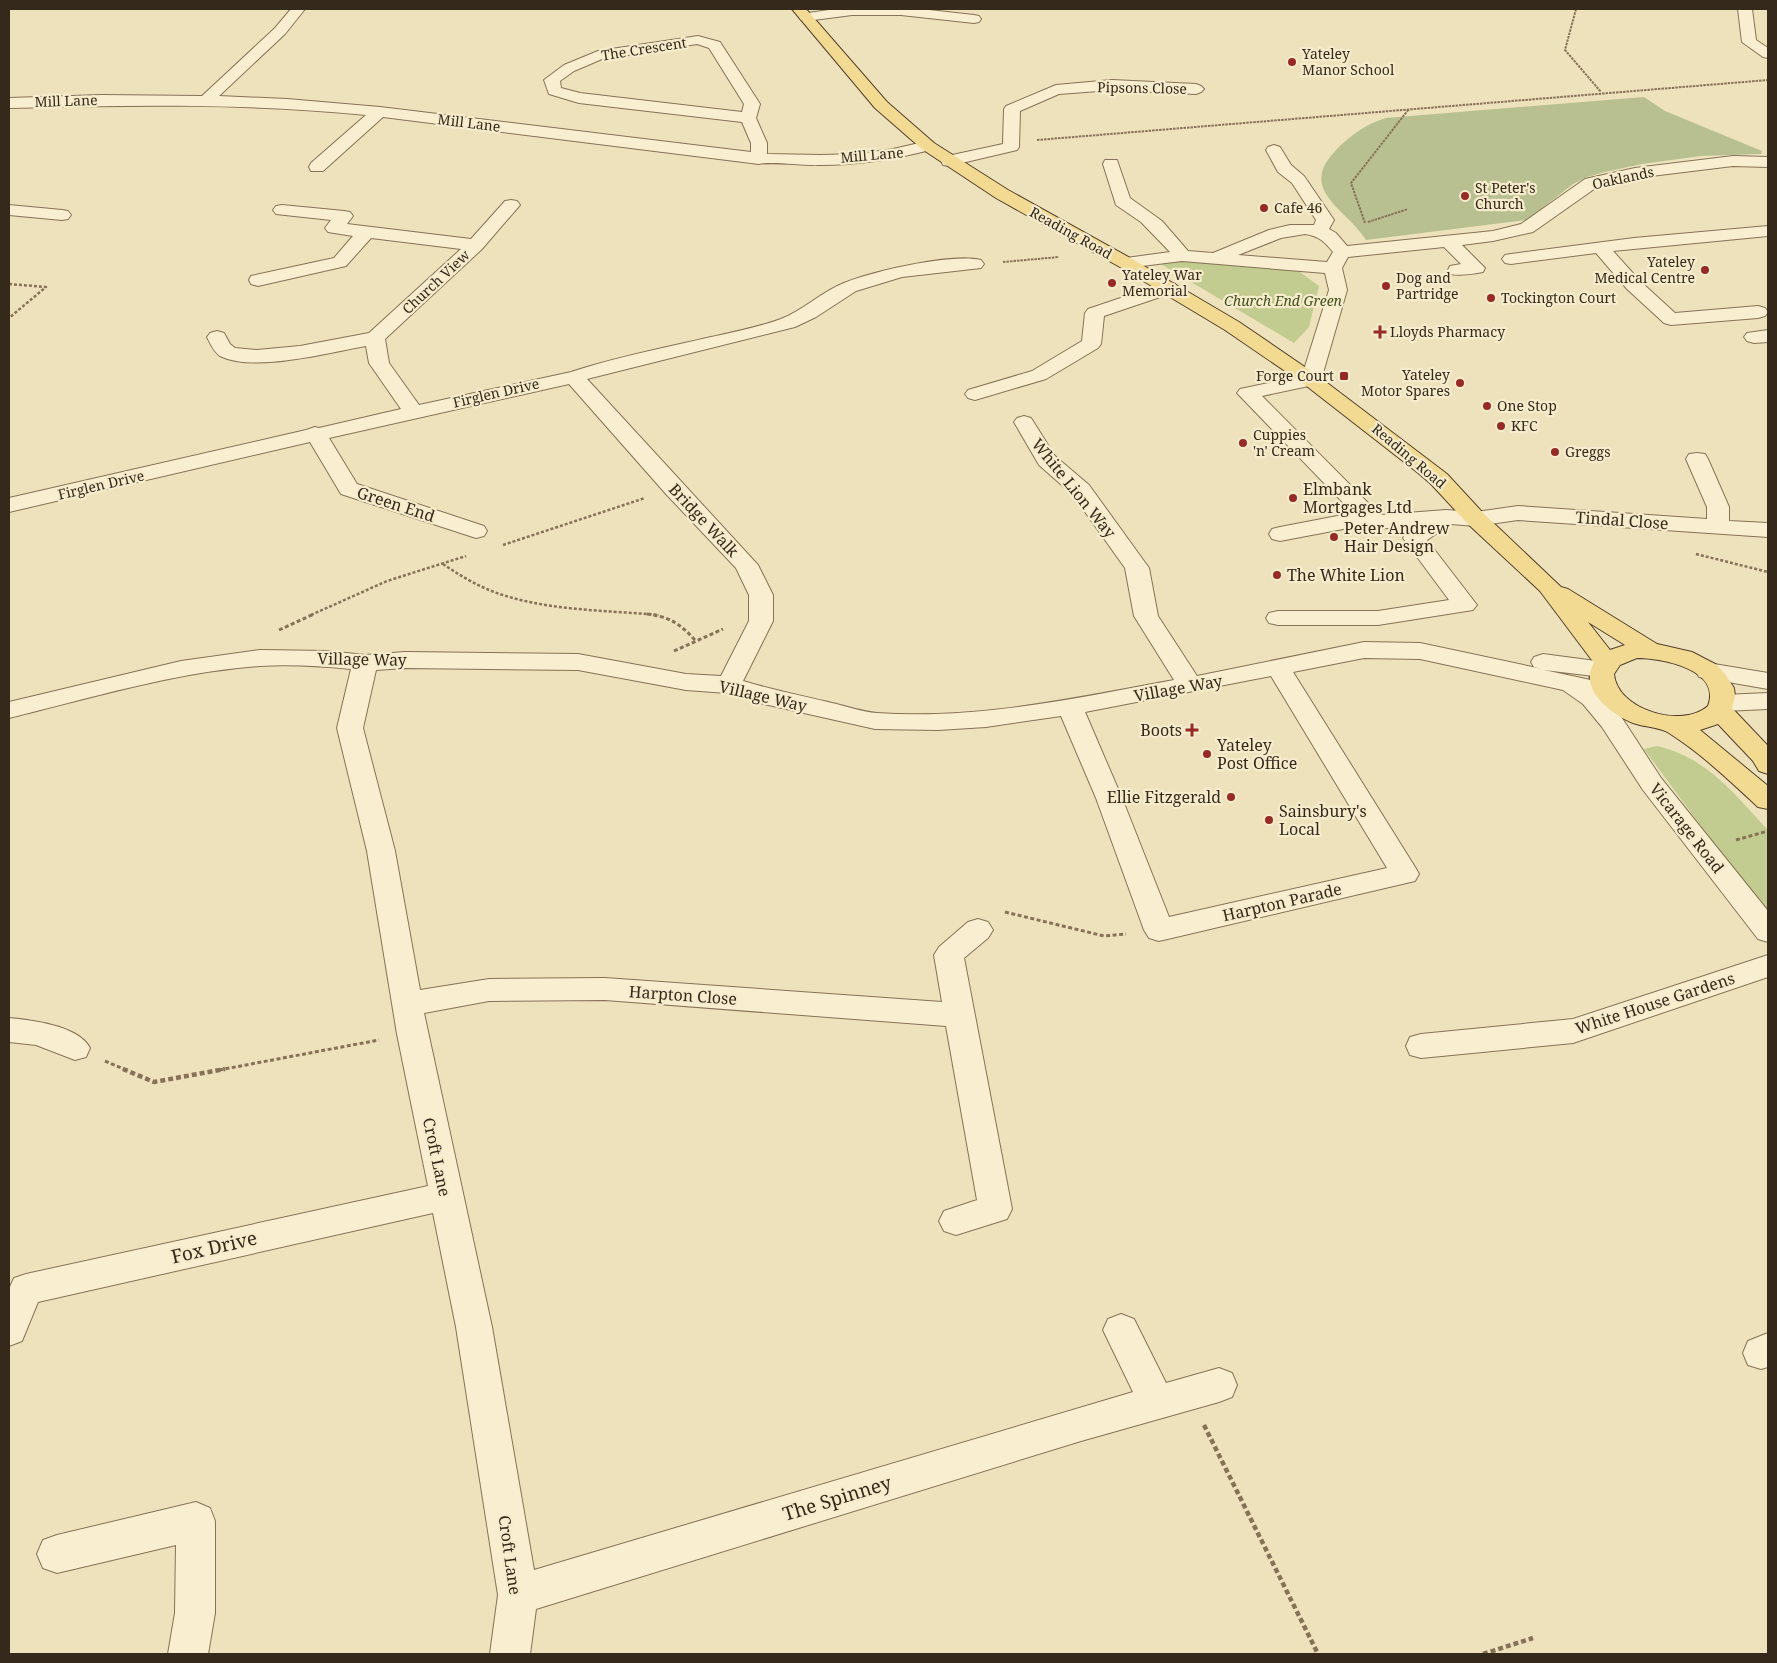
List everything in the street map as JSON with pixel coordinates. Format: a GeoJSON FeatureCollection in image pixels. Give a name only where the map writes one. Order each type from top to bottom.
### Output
{"type":"FeatureCollection","features":[{"type":"Feature","properties":{"kind":"main road","name":"Reading Road"},"geometry":{"type":"LineString","coordinates":[[802,13],[881,105],[928,146],[1002,194],[1126,263],[1232,326],[1311,380],[1439,479],[1476,519],[1548,586],[1650,650]]}},
{"type":"Feature","properties":{"kind":"main road","name":"Reading Road"},"geometry":{"type":"LineString","coordinates":[[1548,586],[1607,688]]}},
{"type":"Feature","properties":{"kind":"main road"},"geometry":{"type":"LineString","coordinates":[[1607,688],[1624,652],[1650,650],[1671,653],[1708,671],[1723,690],[1722,706],[1710,718],[1702,721],[1674,724],[1647,718]]}},
{"type":"Feature","properties":{"kind":"main road"},"geometry":{"type":"LineString","coordinates":[[1722,706],[1768,764]]}},
{"type":"Feature","properties":{"kind":"main road"},"geometry":{"type":"LineString","coordinates":[[1674,724],[1710,750],[1768,800]]}},
{"type":"Feature","properties":{"kind":"street"},"geometry":{"type":"LineString","coordinates":[[207,100],[280,30],[298,9]]}},
{"type":"Feature","properties":{"kind":"street"},"geometry":{"type":"LineString","coordinates":[[1745,9],[1749,42],[1768,54]]}},
{"type":"Feature","properties":{"kind":"street"},"geometry":{"type":"LineString","coordinates":[[802,13],[870,10],[901,11],[974,19]]}},
{"type":"Feature","properties":{"kind":"street","name":"The Crescent"},"geometry":{"type":"LineString","coordinates":[[748,118],[580,98],[554,91],[552,80],[569,68],[598,55],[698,40],[715,45],[752,104],[748,118],[759,142],[759,159]]}},
{"type":"Feature","properties":{"kind":"street","name":"Pipsons Close"},"geometry":{"type":"LineString","coordinates":[[1012,145],[1012,109],[1056,90],[1112,85],[1196,89]]}},
{"type":"Feature","properties":{"kind":"street","name":"Mill Lane"},"geometry":{"type":"LineString","coordinates":[[9,103],[78,100],[207,100],[298,103],[759,159],[859,158],[907,152],[928,146]]}},
{"type":"Feature","properties":{"kind":"street"},"geometry":{"type":"LineString","coordinates":[[317,167],[380,112]]}},
{"type":"Feature","properties":{"kind":"street"},"geometry":{"type":"LineString","coordinates":[[949,161],[1012,145]]}},
{"type":"Feature","properties":{"kind":"street"},"geometry":{"type":"LineString","coordinates":[[1274,150],[1284,168],[1298,180],[1325,220],[1319,231],[1330,237],[1337,260],[1338,290],[1311,380],[1247,393],[1370,517]]}},
{"type":"Feature","properties":{"kind":"street","name":"Oaklands"},"geometry":{"type":"LineString","coordinates":[[1126,263],[1182,256],[1337,260],[1448,241],[1493,236],[1527,228],[1591,183],[1635,173],[1724,163],[1768,162]]}},
{"type":"Feature","properties":{"kind":"street"},"geometry":{"type":"LineString","coordinates":[[1111,164],[1122,201],[1136,209],[1170,239],[1182,256]]}},
{"type":"Feature","properties":{"kind":"street"},"geometry":{"type":"LineString","coordinates":[[476,245],[511,205]]}},
{"type":"Feature","properties":{"kind":"street"},"geometry":{"type":"LineString","coordinates":[[9,210],[62,216]]}},
{"type":"Feature","properties":{"kind":"street","name":"Church View"},"geometry":{"type":"LineString","coordinates":[[282,210],[344,216],[334,228],[476,245]]}},
{"type":"Feature","properties":{"kind":"street"},"geometry":{"type":"LineString","coordinates":[[1527,228],[1574,251]]}},
{"type":"Feature","properties":{"kind":"street","name":"Oaklands"},"geometry":{"type":"LineString","coordinates":[[1216,258],[1268,236],[1295,229],[1319,231]]}},
{"type":"Feature","properties":{"kind":"street"},"geometry":{"type":"LineString","coordinates":[[258,280],[340,262],[366,232]]}},
{"type":"Feature","properties":{"kind":"street"},"geometry":{"type":"LineString","coordinates":[[1511,259],[1698,236],[1768,232]]}},
{"type":"Feature","properties":{"kind":"street"},"geometry":{"type":"LineString","coordinates":[[1448,241],[1476,268],[1457,270]]}},
{"type":"Feature","properties":{"kind":"street","name":"Church View"},"geometry":{"type":"LineString","coordinates":[[375,338],[476,245]]}},
{"type":"Feature","properties":{"kind":"street"},"geometry":{"type":"LineString","coordinates":[[1600,247],[1612,264],[1671,319],[1758,312]]}},
{"type":"Feature","properties":{"kind":"street","name":"Firglen Drive"},"geometry":{"type":"LineString","coordinates":[[9,506],[315,433],[574,377],[602,368],[746,335],[788,323],[808,313],[849,287],[900,272],[950,265],[975,264]]}},
{"type":"Feature","properties":{"kind":"street"},"geometry":{"type":"LineString","coordinates":[[975,394],[1039,375],[1091,344],[1094,313],[1168,288]]}},
{"type":"Feature","properties":{"kind":"street"},"geometry":{"type":"LineString","coordinates":[[217,337],[222,347],[228,352],[243,356],[266,357],[375,338],[379,363],[413,411]]}},
{"type":"Feature","properties":{"kind":"street","name":"Bridge Walk"},"geometry":{"type":"LineString","coordinates":[[574,377],[674,489],[746,565],[761,595],[761,622],[729,685]]}},
{"type":"Feature","properties":{"kind":"street","name":"White Lion Way"},"geometry":{"type":"LineString","coordinates":[[1024,422],[1047,460],[1081,490],[1137,568],[1146,616],[1190,685]]}},
{"type":"Feature","properties":{"kind":"street","name":"Green End"},"geometry":{"type":"LineString","coordinates":[[315,433],[349,489],[476,531]]}},
{"type":"Feature","properties":{"kind":"street"},"geometry":{"type":"LineString","coordinates":[[1698,459],[1718,507],[1718,526]]}},
{"type":"Feature","properties":{"kind":"street","name":"Tindal Close"},"geometry":{"type":"LineString","coordinates":[[1370,517],[1374,522],[1446,517],[1476,519],[1518,513],[1768,530]]}},
{"type":"Feature","properties":{"kind":"street"},"geometry":{"type":"LineString","coordinates":[[1280,534],[1370,517]]}},
{"type":"Feature","properties":{"kind":"street"},"geometry":{"type":"LineString","coordinates":[[1278,618],[1378,618],[1465,605],[1414,538],[1446,517]]}},
{"type":"Feature","properties":{"kind":"street","name":"Village Way"},"geometry":{"type":"LineString","coordinates":[[9,710],[182,669],[260,658],[328,659],[365,663],[405,660],[578,662],[686,682],[729,685],[764,696],[875,720],[938,722],[986,719],[1070,707],[1279,669],[1364,650],[1420,651],[1567,684]]}},
{"type":"Feature","properties":{"kind":"street","name":"Village Way"},"geometry":{"type":"LineString","coordinates":[[1486,665],[1540,662],[1607,688]]}},
{"type":"Feature","properties":{"kind":"street","name":"Croft Lane"},"geometry":{"type":"LineString","coordinates":[[365,663],[350,728],[381,851],[410,1019],[445,1196],[474,1327],[518,1595],[510,1654]]}},
{"type":"Feature","properties":{"kind":"street","name":"Harpton Parade"},"geometry":{"type":"LineString","coordinates":[[1159,930],[1405,874],[1279,669]]}},
{"type":"Feature","properties":{"kind":"street"},"geometry":{"type":"LineString","coordinates":[[1708,671],[1768,681]]}},
{"type":"Feature","properties":{"kind":"street","name":"Vicarage Road"},"geometry":{"type":"LineString","coordinates":[[1567,684],[1592,698],[1607,688],[1652,784],[1768,931]]}},
{"type":"Feature","properties":{"kind":"street"},"geometry":{"type":"LineString","coordinates":[[1607,688],[1647,718]]}},
{"type":"Feature","properties":{"kind":"street"},"geometry":{"type":"LineString","coordinates":[[1722,706],[1768,701]]}},
{"type":"Feature","properties":{"kind":"street"},"geometry":{"type":"LineString","coordinates":[[1070,707],[1110,798],[1159,930]]}},
{"type":"Feature","properties":{"kind":"street"},"geometry":{"type":"LineString","coordinates":[[956,1221],[995,1209],[949,955],[978,930]]}},
{"type":"Feature","properties":{"kind":"street","name":"White House Gardens"},"geometry":{"type":"LineString","coordinates":[[1421,1046],[1573,1031],[1768,966]]}},
{"type":"Feature","properties":{"kind":"street","name":"Harpton Close"},"geometry":{"type":"LineString","coordinates":[[410,1019],[489,990],[605,989],[960,1015]]}},
{"type":"Feature","properties":{"kind":"street"},"geometry":{"type":"LineString","coordinates":[[9,1030],[40,1033],[75,1048]]}},
{"type":"Feature","properties":{"kind":"street","name":"Fox Drive"},"geometry":{"type":"LineString","coordinates":[[9,1330],[26,1289],[445,1196]]}},
{"type":"Feature","properties":{"kind":"street"},"geometry":{"type":"LineString","coordinates":[[1121,1330],[1188,1394]]}},
{"type":"Feature","properties":{"kind":"street","name":"The Spinney"},"geometry":{"type":"LineString","coordinates":[[518,1595],[1188,1394]]}},
{"type":"Feature","properties":{"kind":"street"},"geometry":{"type":"LineString","coordinates":[[57,1554],[196,1521],[195,1613],[188,1654]]}},
{"type":"Feature","properties":{"kind":"path"},"geometry":{"type":"LineString","coordinates":[[1576,9],[1565,50],[1601,92]]}},
{"type":"Feature","properties":{"kind":"path"},"geometry":{"type":"LineString","coordinates":[[1012,145],[1059,137],[1768,80]]}},
{"type":"Feature","properties":{"kind":"path"},"geometry":{"type":"LineString","coordinates":[[1365,223],[1351,183],[1410,108]]}},
{"type":"Feature","properties":{"kind":"path"},"geometry":{"type":"LineString","coordinates":[[975,264],[1107,253]]}},
{"type":"Feature","properties":{"kind":"path"},"geometry":{"type":"LineString","coordinates":[[9,284],[46,287],[9,318]]}},
{"type":"Feature","properties":{"kind":"path"},"geometry":{"type":"LineString","coordinates":[[500,545],[674,489]]}},
{"type":"Feature","properties":{"kind":"path"},"geometry":{"type":"LineString","coordinates":[[260,658],[273,632],[387,581],[472,554]]}},
{"type":"Feature","properties":{"kind":"path"},"geometry":{"type":"LineString","coordinates":[[443,564],[459,576],[484,588],[530,603],[665,616],[682,626],[695,640]]}},
{"type":"Feature","properties":{"kind":"path"},"geometry":{"type":"LineString","coordinates":[[635,674],[695,640],[738,624],[761,622]]}},
{"type":"Feature","properties":{"kind":"path"},"geometry":{"type":"LineString","coordinates":[[978,930],[1002,912],[1104,936],[1159,930]]}},
{"type":"Feature","properties":{"kind":"path"},"geometry":{"type":"LineString","coordinates":[[75,1048],[154,1082],[410,1019]]}},
{"type":"Feature","properties":{"kind":"path"},"geometry":{"type":"LineString","coordinates":[[1188,1394],[1318,1654]]}},
{"type":"Feature","properties":{"kind":"path"},"geometry":{"type":"LineString","coordinates":[[1483,1654],[1533,1638]]}},
{"type":"Feature","properties":{"kind":"green space"},"geometry":{"type":"Polygon","coordinates":[[[1644,97],[1665,111],[1762,151],[1761,154],[1701,156],[1642,164],[1605,172],[1587,177],[1573,184],[1527,220],[1366,240],[1337,208],[1323,187],[1321,176],[1326,163],[1337,149],[1360,130],[1386,118],[1644,97]]]}},
{"type":"Feature","properties":{"kind":"green space","name":"Church End Green"},"geometry":{"type":"Polygon","coordinates":[[[1171,260],[1251,265],[1300,272],[1319,286],[1309,327],[1294,343],[1159,263],[1171,260]]]}},
{"type":"Feature","properties":{"kind":"green space"},"geometry":{"type":"Polygon","coordinates":[[[1657,746],[1691,759],[1706,768],[1768,830],[1768,917],[1644,749],[1657,746]]]}},
{"type":"Feature","properties":{"kind":"place","name":"Yateley Manor School"},"geometry":{"type":"Point","coordinates":[1292,62]}},
{"type":"Feature","properties":{"kind":"place","name":"St Peter's Church"},"geometry":{"type":"Point","coordinates":[1465,196]}},
{"type":"Feature","properties":{"kind":"place","name":"Cafe 46"},"geometry":{"type":"Point","coordinates":[1264,208]}},
{"type":"Feature","properties":{"kind":"place","name":"Yateley Medical Centre"},"geometry":{"type":"Point","coordinates":[1705,270]}},
{"type":"Feature","properties":{"kind":"place","name":"Yateley War Memorial"},"geometry":{"type":"Point","coordinates":[1112,283]}},
{"type":"Feature","properties":{"kind":"place","name":"Dog and Partridge"},"geometry":{"type":"Point","coordinates":[1386,286]}},
{"type":"Feature","properties":{"kind":"place","name":"Tockington Court"},"geometry":{"type":"Point","coordinates":[1491,298]}},
{"type":"Feature","properties":{"kind":"place","name":"Lloyds Pharmacy"},"geometry":{"type":"Point","coordinates":[1380,332]}},
{"type":"Feature","properties":{"kind":"place","name":"Forge Court"},"geometry":{"type":"Point","coordinates":[1344,376]}},
{"type":"Feature","properties":{"kind":"place","name":"Yateley Motor Spares"},"geometry":{"type":"Point","coordinates":[1460,383]}},
{"type":"Feature","properties":{"kind":"place","name":"One Stop"},"geometry":{"type":"Point","coordinates":[1487,406]}},
{"type":"Feature","properties":{"kind":"place","name":"KFC"},"geometry":{"type":"Point","coordinates":[1501,426]}},
{"type":"Feature","properties":{"kind":"place","name":"Cuppies 'n' Cream"},"geometry":{"type":"Point","coordinates":[1243,443]}},
{"type":"Feature","properties":{"kind":"place","name":"Greggs"},"geometry":{"type":"Point","coordinates":[1555,452]}},
{"type":"Feature","properties":{"kind":"place","name":"Elmbank Mortgages Ltd"},"geometry":{"type":"Point","coordinates":[1293,498]}},
{"type":"Feature","properties":{"kind":"place","name":"Peter Andrew Hair Design"},"geometry":{"type":"Point","coordinates":[1334,537]}},
{"type":"Feature","properties":{"kind":"place","name":"The White Lion"},"geometry":{"type":"Point","coordinates":[1277,575]}},
{"type":"Feature","properties":{"kind":"place","name":"Boots"},"geometry":{"type":"Point","coordinates":[1192,730]}},
{"type":"Feature","properties":{"kind":"place","name":"Yateley Post Office"},"geometry":{"type":"Point","coordinates":[1207,754]}},
{"type":"Feature","properties":{"kind":"place","name":"Ellie Fitzgerald"},"geometry":{"type":"Point","coordinates":[1231,797]}},
{"type":"Feature","properties":{"kind":"place","name":"Sainsbury's Local"},"geometry":{"type":"Point","coordinates":[1269,820]}}]}
